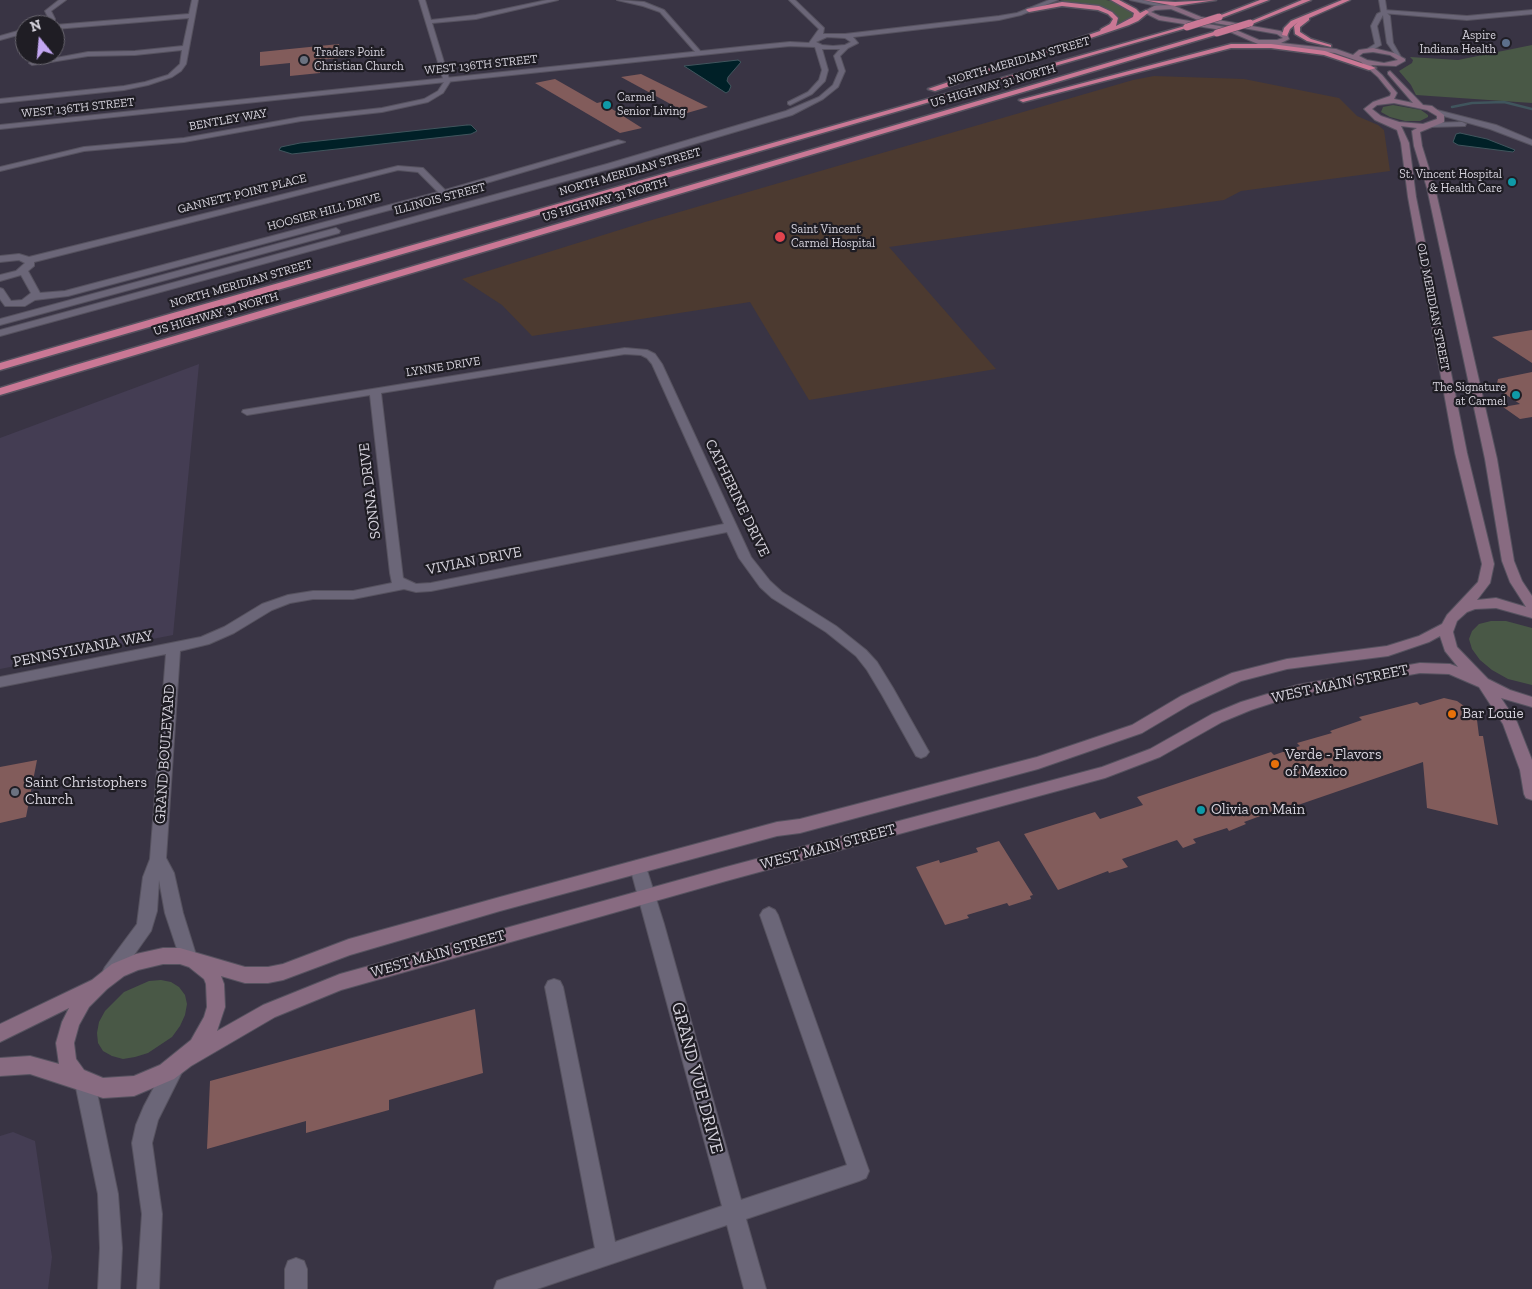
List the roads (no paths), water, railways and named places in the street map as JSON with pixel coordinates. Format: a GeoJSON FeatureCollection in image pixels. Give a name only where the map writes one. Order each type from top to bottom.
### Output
{"type":"FeatureCollection","features":[{"type":"Feature","properties":{"kind":"highway"},"geometry":{"type":"LineString","coordinates":[[1114,0],[1137,12],[1136,20]]}},
{"type":"Feature","properties":{"kind":"highway"},"geometry":{"type":"LineString","coordinates":[[1146,0],[1175,4],[1215,0]]}},
{"type":"Feature","properties":{"kind":"highway"},"geometry":{"type":"LineString","coordinates":[[1171,7],[1195,6],[1215,0]]}},
{"type":"Feature","properties":{"kind":"highway","name":"NORTH MERIDIAN STREET"},"geometry":{"type":"LineString","coordinates":[[0,367],[1219,17],[1266,0]]}},
{"type":"Feature","properties":{"kind":"highway","name":"US HIGHWAY 31 NORTH"},"geometry":{"type":"LineString","coordinates":[[0,392],[96,362],[1217,33],[1250,23],[1308,0]]}},
{"type":"Feature","properties":{"kind":"highway"},"geometry":{"type":"LineString","coordinates":[[1285,35],[1291,23],[1347,0]]}},
{"type":"Feature","properties":{"kind":"highway"},"geometry":{"type":"LineString","coordinates":[[1029,10],[1052,4],[1072,4],[1101,9],[1114,17],[1116,22],[1088,37]]}},
{"type":"Feature","properties":{"kind":"highway"},"geometry":{"type":"LineString","coordinates":[[921,93],[1136,20],[1146,12]]}},
{"type":"Feature","properties":{"kind":"highway"},"geometry":{"type":"LineString","coordinates":[[1315,14],[1299,24],[1296,32],[1306,39],[1332,47]]}},
{"type":"Feature","properties":{"kind":"highway"},"geometry":{"type":"LineString","coordinates":[[1199,53],[1227,43],[1258,42]]}},
{"type":"Feature","properties":{"kind":"highway"},"geometry":{"type":"LineString","coordinates":[[1014,103],[1231,46],[1270,46],[1329,54],[1372,68]]}},
{"type":"Feature","properties":{"kind":"highway"},"geometry":{"type":"LineString","coordinates":[[743,153],[783,137],[906,98]]}},
{"type":"Feature","properties":{"kind":"highway"},"geometry":{"type":"LineString","coordinates":[[767,165],[803,160],[987,110]]}},
{"type":"Feature","properties":{"kind":"main road"},"geometry":{"type":"LineString","coordinates":[[1146,12],[1152,8],[1171,7],[1200,19],[1274,31],[1302,42],[1332,47],[1383,51],[1400,56],[1403,60],[1389,67],[1389,72],[1409,97],[1420,105],[1436,112],[1440,115],[1441,120],[1429,125],[1405,125],[1386,121]]}},
{"type":"Feature","properties":{"kind":"main road"},"geometry":{"type":"LineString","coordinates":[[1146,12],[1158,17],[1229,29],[1258,42],[1336,51],[1378,64],[1396,64]]}},
{"type":"Feature","properties":{"kind":"main road"},"geometry":{"type":"LineString","coordinates":[[1258,42],[1282,41],[1286,38],[1285,35]]}},
{"type":"Feature","properties":{"kind":"main road"},"geometry":{"type":"LineString","coordinates":[[1366,50],[1356,54],[1372,68],[1394,93],[1393,97],[1382,102]]}},
{"type":"Feature","properties":{"kind":"main road"},"geometry":{"type":"LineString","coordinates":[[1382,102],[1420,105]]}},
{"type":"Feature","properties":{"kind":"main road","name":"OLD MERIDIAN STREET"},"geometry":{"type":"LineString","coordinates":[[1382,102],[1372,104],[1368,109],[1373,115],[1398,128],[1402,133],[1406,162],[1434,251],[1494,476],[1508,561],[1520,589],[1532,606]]}},
{"type":"Feature","properties":{"kind":"main road","name":"OLD MERIDIAN STREET"},"geometry":{"type":"LineString","coordinates":[[1429,125],[1418,129],[1416,134],[1429,182],[1434,251],[1461,453],[1488,564],[1484,583],[1452,618],[1447,627]]}},
{"type":"Feature","properties":{"kind":"main road"},"geometry":{"type":"LineString","coordinates":[[1406,162],[1413,165],[1419,175],[1429,182]]}},
{"type":"Feature","properties":{"kind":"main road"},"geometry":{"type":"LineString","coordinates":[[1520,589],[1532,598]]}},
{"type":"Feature","properties":{"kind":"main road"},"geometry":{"type":"LineString","coordinates":[[1462,609],[1474,605],[1496,604],[1532,613]]}},
{"type":"Feature","properties":{"kind":"main road"},"geometry":{"type":"LineString","coordinates":[[1447,627],[1446,632],[1450,648],[1481,681],[1510,722],[1528,770],[1532,794]]}},
{"type":"Feature","properties":{"kind":"main road","name":"WEST MAIN STREET"},"geometry":{"type":"LineString","coordinates":[[191,959],[245,975],[274,974],[383,936],[777,829],[800,826],[1038,763],[1137,729],[1186,700],[1236,677],[1287,664],[1388,651],[1424,639],[1447,627]]}},
{"type":"Feature","properties":{"kind":"main road","name":"WEST MAIN STREET"},"geometry":{"type":"LineString","coordinates":[[180,1063],[262,1014],[323,988],[647,896],[1105,772],[1154,753],[1217,718],[1246,706],[1297,690],[1411,669],[1450,669],[1481,681]]}},
{"type":"Feature","properties":{"kind":"main road"},"geometry":{"type":"LineString","coordinates":[[1431,669],[1478,690],[1510,722]]}},
{"type":"Feature","properties":{"kind":"main road"},"geometry":{"type":"LineString","coordinates":[[1481,681],[1504,694],[1532,702]]}},
{"type":"Feature","properties":{"kind":"main road"},"geometry":{"type":"LineString","coordinates":[[0,1033],[136,962],[154,957],[172,955],[191,959],[207,970],[215,984],[216,1007],[206,1033],[198,1046],[180,1063],[146,1083],[123,1088],[103,1088],[30,1065],[0,1067]]}},
{"type":"Feature","properties":{"kind":"main road"},"geometry":{"type":"LineString","coordinates":[[84,1082],[77,1077],[68,1062],[65,1043],[76,1011],[105,979]]}},
{"type":"Feature","properties":{"kind":"street"},"geometry":{"type":"LineString","coordinates":[[50,15],[48,11],[50,7],[63,0]]}},
{"type":"Feature","properties":{"kind":"street"},"geometry":{"type":"LineString","coordinates":[[0,112],[3,100],[124,88],[155,82],[179,70],[183,64],[195,0]]}},
{"type":"Feature","properties":{"kind":"street"},"geometry":{"type":"LineString","coordinates":[[422,0],[446,78]]}},
{"type":"Feature","properties":{"kind":"street"},"geometry":{"type":"LineString","coordinates":[[429,22],[484,16],[555,0]]}},
{"type":"Feature","properties":{"kind":"street"},"geometry":{"type":"LineString","coordinates":[[620,0],[644,4],[662,12],[698,51]]}},
{"type":"Feature","properties":{"kind":"street"},"geometry":{"type":"LineString","coordinates":[[792,0],[813,19],[854,40],[854,44],[848,47]]}},
{"type":"Feature","properties":{"kind":"street"},"geometry":{"type":"LineString","coordinates":[[816,42],[843,36],[994,19],[1029,10],[1043,2],[1055,0]]}},
{"type":"Feature","properties":{"kind":"street"},"geometry":{"type":"LineString","coordinates":[[1114,0],[1138,6],[1146,12]]}},
{"type":"Feature","properties":{"kind":"street"},"geometry":{"type":"LineString","coordinates":[[1134,0],[1171,7]]}},
{"type":"Feature","properties":{"kind":"street"},"geometry":{"type":"LineString","coordinates":[[1382,0],[1384,12],[1387,16],[1390,43],[1400,56]]}},
{"type":"Feature","properties":{"kind":"street"},"geometry":{"type":"LineString","coordinates":[[1366,50],[1378,45],[1374,26],[1379,15],[1384,12],[1484,18],[1532,12]]}},
{"type":"Feature","properties":{"kind":"street"},"geometry":{"type":"LineString","coordinates":[[65,26],[192,16]]}},
{"type":"Feature","properties":{"kind":"street","name":"ILLINOIS STREET"},"geometry":{"type":"LineString","coordinates":[[0,322],[621,154],[793,102],[816,89],[824,77],[825,70],[816,42],[823,31],[813,19]]}},
{"type":"Feature","properties":{"kind":"street"},"geometry":{"type":"LineString","coordinates":[[816,42],[828,48],[848,47],[912,28]]}},
{"type":"Feature","properties":{"kind":"street"},"geometry":{"type":"LineString","coordinates":[[0,38],[15,34]]}},
{"type":"Feature","properties":{"kind":"street","name":"WEST 136TH STREET"},"geometry":{"type":"LineString","coordinates":[[0,127],[698,51],[816,42]]}},
{"type":"Feature","properties":{"kind":"street","name":"ILLINOIS STREET"},"geometry":{"type":"LineString","coordinates":[[0,333],[600,168],[789,113],[821,98],[836,86],[840,81],[842,71],[837,56],[848,47]]}},
{"type":"Feature","properties":{"kind":"street"},"geometry":{"type":"LineString","coordinates":[[65,58],[88,54],[135,53],[185,48]]}},
{"type":"Feature","properties":{"kind":"street","name":"WEST 136TH STREET"},"geometry":{"type":"LineString","coordinates":[[0,123],[446,78]]}},
{"type":"Feature","properties":{"kind":"street","name":"BENTLEY WAY"},"geometry":{"type":"LineString","coordinates":[[0,169],[84,150],[184,140],[285,122],[398,108],[433,98],[446,86],[446,78]]}},
{"type":"Feature","properties":{"kind":"street"},"geometry":{"type":"LineString","coordinates":[[1436,112],[1485,125],[1532,143]]}},
{"type":"Feature","properties":{"kind":"street"},"geometry":{"type":"LineString","coordinates":[[1429,125],[1462,124],[1505,132]]}},
{"type":"Feature","properties":{"kind":"street","name":"HOOSIER HILL DRIVE"},"geometry":{"type":"LineString","coordinates":[[28,300],[65,294],[443,193],[621,142]]}},
{"type":"Feature","properties":{"kind":"street"},"geometry":{"type":"LineString","coordinates":[[0,157],[15,165]]}},
{"type":"Feature","properties":{"kind":"street","name":"GANNETT POINT PLACE"},"geometry":{"type":"LineString","coordinates":[[0,258],[19,257],[29,260],[398,168],[420,170],[452,200]]}},
{"type":"Feature","properties":{"kind":"street"},"geometry":{"type":"LineString","coordinates":[[0,278],[23,271],[29,266],[29,260]]}},
{"type":"Feature","properties":{"kind":"street"},"geometry":{"type":"LineString","coordinates":[[0,291],[8,304],[28,300],[36,294],[23,271]]}},
{"type":"Feature","properties":{"kind":"street"},"geometry":{"type":"LineString","coordinates":[[28,300],[31,314]]}},
{"type":"Feature","properties":{"kind":"street","name":"LYNNE DRIVE"},"geometry":{"type":"LineString","coordinates":[[247,412],[582,357],[625,351],[643,352]]}},
{"type":"Feature","properties":{"kind":"street","name":"CATHERINE DRIVE"},"geometry":{"type":"LineString","coordinates":[[643,352],[651,356],[657,364],[745,558],[776,595],[839,634],[867,660],[888,692],[920,752]]}},
{"type":"Feature","properties":{"kind":"street","name":"SONNA DRIVE"},"geometry":{"type":"LineString","coordinates":[[375,391],[396,573],[398,580],[404,585]]}},
{"type":"Feature","properties":{"kind":"street","name":"VIVIAN DRIVE"},"geometry":{"type":"LineString","coordinates":[[173,648],[204,641],[229,630],[267,606],[288,599],[313,595],[353,595],[404,585],[416,588],[431,587],[730,527]]}},
{"type":"Feature","properties":{"kind":"street","name":"PENNSYLVANIA WAY"},"geometry":{"type":"LineString","coordinates":[[0,682],[173,648]]}},
{"type":"Feature","properties":{"kind":"street","name":"GRAND BOULEVARD"},"geometry":{"type":"LineString","coordinates":[[105,979],[133,946],[145,926],[150,904],[151,877],[158,859],[173,648]]}},
{"type":"Feature","properties":{"kind":"street","name":"GRAND BOULEVARD"},"geometry":{"type":"LineString","coordinates":[[158,859],[166,873],[174,913],[191,959]]}},
{"type":"Feature","properties":{"kind":"street","name":"GRAND VUE DRIVE"},"geometry":{"type":"LineString","coordinates":[[638,867],[755,1289]]}},
{"type":"Feature","properties":{"kind":"street"},"geometry":{"type":"LineString","coordinates":[[505,1289],[859,1171],[769,915]]}},
{"type":"Feature","properties":{"kind":"street"},"geometry":{"type":"LineString","coordinates":[[554,987],[606,1255]]}},
{"type":"Feature","properties":{"kind":"street"},"geometry":{"type":"LineString","coordinates":[[148,1289],[152,1214],[142,1143],[151,1113],[180,1063]]}},
{"type":"Feature","properties":{"kind":"street"},"geometry":{"type":"LineString","coordinates":[[84,1082],[108,1194],[111,1248],[109,1289]]}},
{"type":"Feature","properties":{"kind":"waterway"},"geometry":{"type":"LineString","coordinates":[[1452,107],[1472,103],[1504,102],[1532,109]]}},
{"type":"Feature","properties":{"kind":"place","name":"Aspire Indiana Health"},"geometry":{"type":"Point","coordinates":[1506,43]}},
{"type":"Feature","properties":{"kind":"place","name":"Traders Point Christian Church"},"geometry":{"type":"Point","coordinates":[304,60]}},
{"type":"Feature","properties":{"kind":"place","name":"Carmel Senior Living"},"geometry":{"type":"Point","coordinates":[607,105]}},
{"type":"Feature","properties":{"kind":"place","name":"St. Vincent Hospital & Health Care"},"geometry":{"type":"Point","coordinates":[1512,182]}},
{"type":"Feature","properties":{"kind":"place","name":"Saint Vincent Carmel Hospital"},"geometry":{"type":"Point","coordinates":[780,237]}},
{"type":"Feature","properties":{"kind":"place","name":"The Signature at Carmel"},"geometry":{"type":"Point","coordinates":[1516,395]}},
{"type":"Feature","properties":{"kind":"place","name":"Bar Louie"},"geometry":{"type":"Point","coordinates":[1452,714]}},
{"type":"Feature","properties":{"kind":"place","name":"Verde - Flavors of Mexico"},"geometry":{"type":"Point","coordinates":[1275,764]}},
{"type":"Feature","properties":{"kind":"place","name":"Saint Christophers Church"},"geometry":{"type":"Point","coordinates":[15,792]}},
{"type":"Feature","properties":{"kind":"place","name":"Olivia on Main"},"geometry":{"type":"Point","coordinates":[1201,810]}}]}
